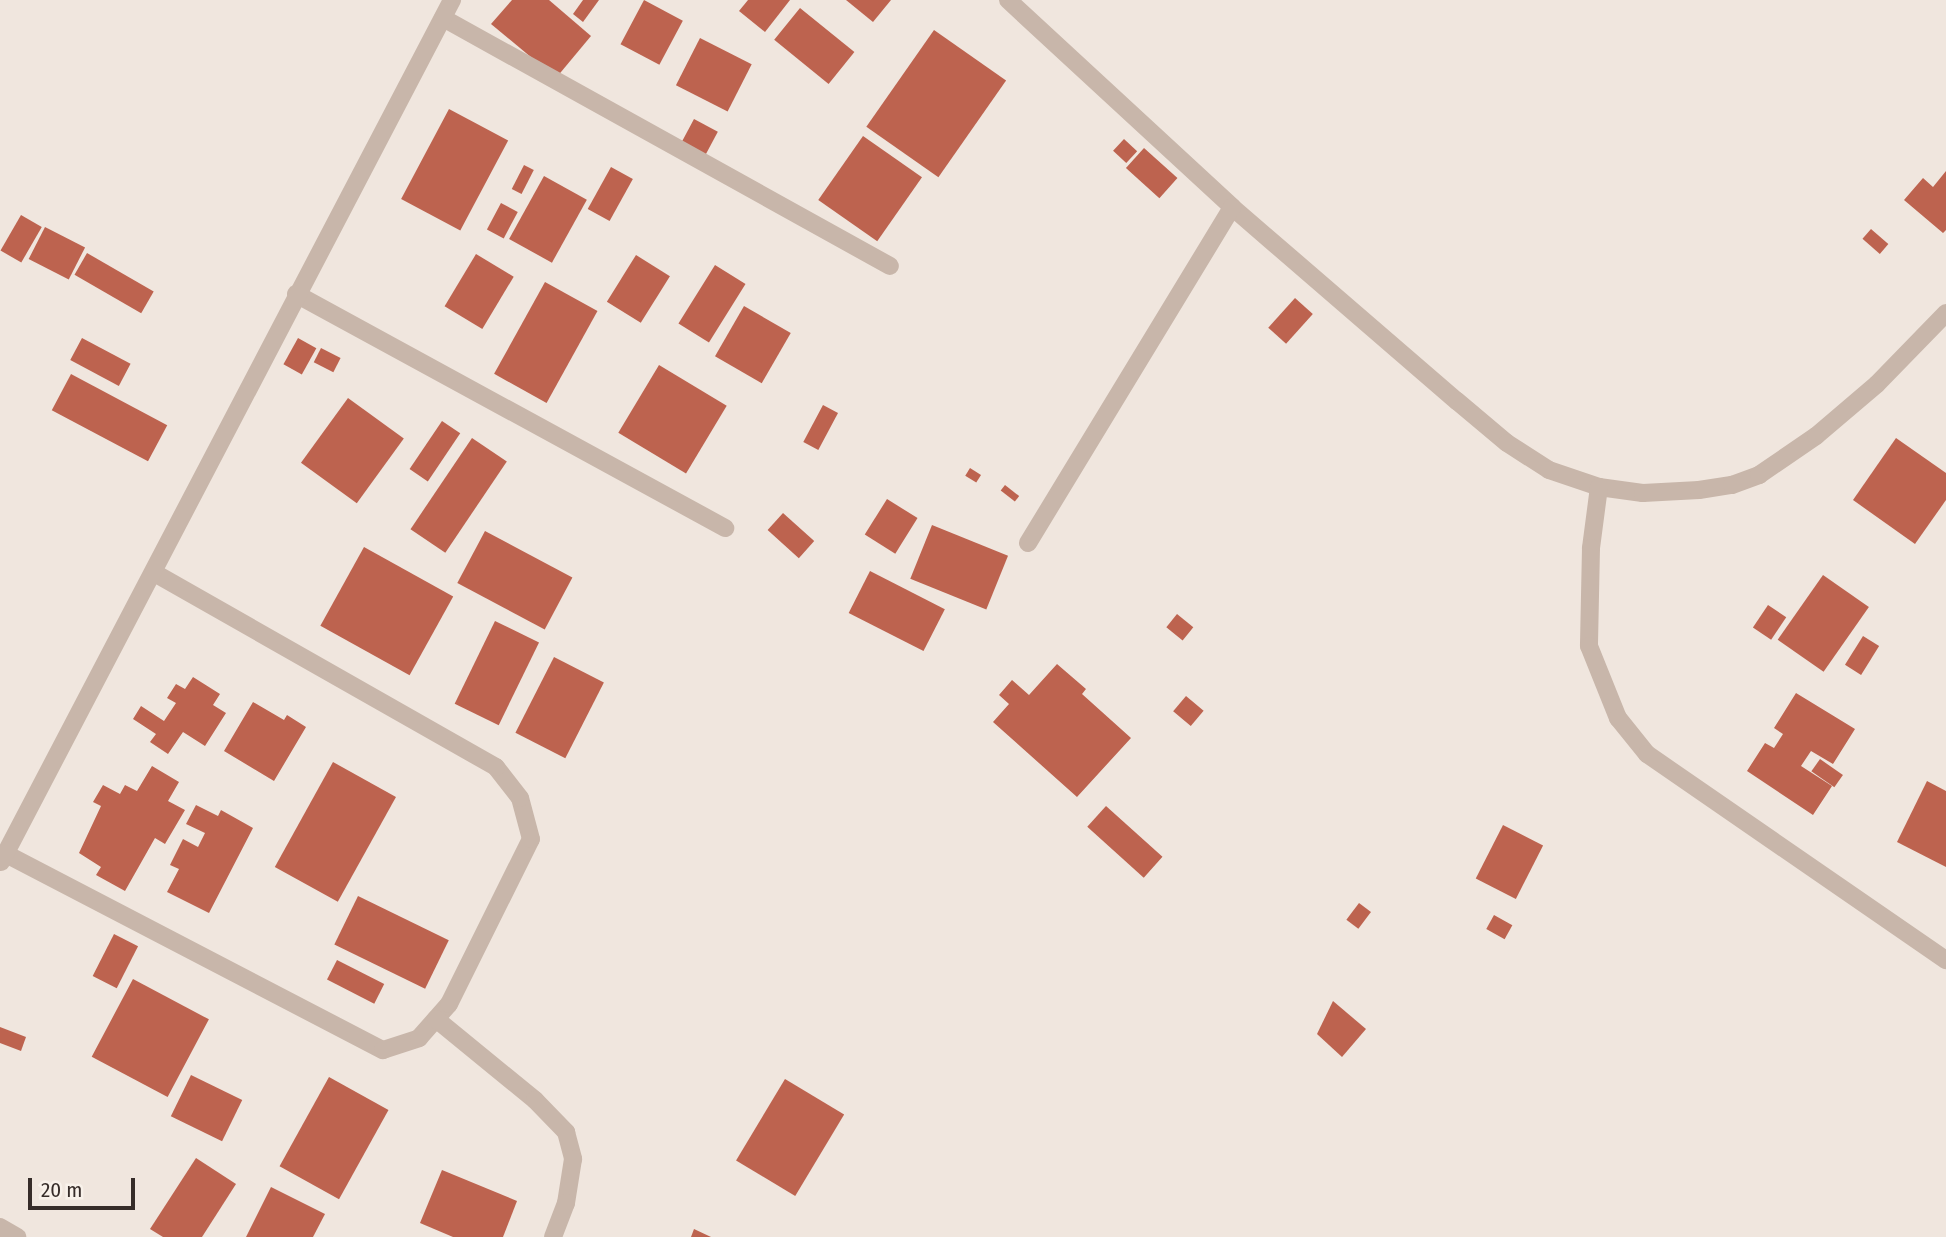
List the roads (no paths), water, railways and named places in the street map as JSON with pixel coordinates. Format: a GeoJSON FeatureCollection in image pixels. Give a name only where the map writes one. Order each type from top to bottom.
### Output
{"type":"FeatureCollection","features":[{"type":"Feature","properties":{"kind":"street"},"geometry":{"type":"LineString","coordinates":[[154,573],[496,767],[520,798],[531,839],[449,1004],[419,1038],[383,1050],[3,859],[452,0]]}},
{"type":"Feature","properties":{"kind":"street"},"geometry":{"type":"LineString","coordinates":[[1008,0],[1232,207],[1366,325],[1507,443],[1549,470],[1599,487],[1643,493],[1699,490],[1732,485],[1759,475],[1816,436],[1877,384],[1946,313]]}},
{"type":"Feature","properties":{"kind":"street"},"geometry":{"type":"LineString","coordinates":[[443,18],[890,266]]}},
{"type":"Feature","properties":{"kind":"street"},"geometry":{"type":"LineString","coordinates":[[1028,543],[1232,207]]}},
{"type":"Feature","properties":{"kind":"street"},"geometry":{"type":"LineString","coordinates":[[296,294],[724,528]]}},
{"type":"Feature","properties":{"kind":"street"},"geometry":{"type":"LineString","coordinates":[[1599,487],[1591,548],[1588,646],[1618,718],[1647,754],[1946,960]]}},
{"type":"Feature","properties":{"kind":"street"},"geometry":{"type":"LineString","coordinates":[[436,1019],[535,1100],[566,1132],[573,1159],[566,1203],[553,1237]]}},
{"type":"Feature","properties":{"kind":"street"},"geometry":{"type":"LineString","coordinates":[[0,1227],[17,1237]]}}]}
